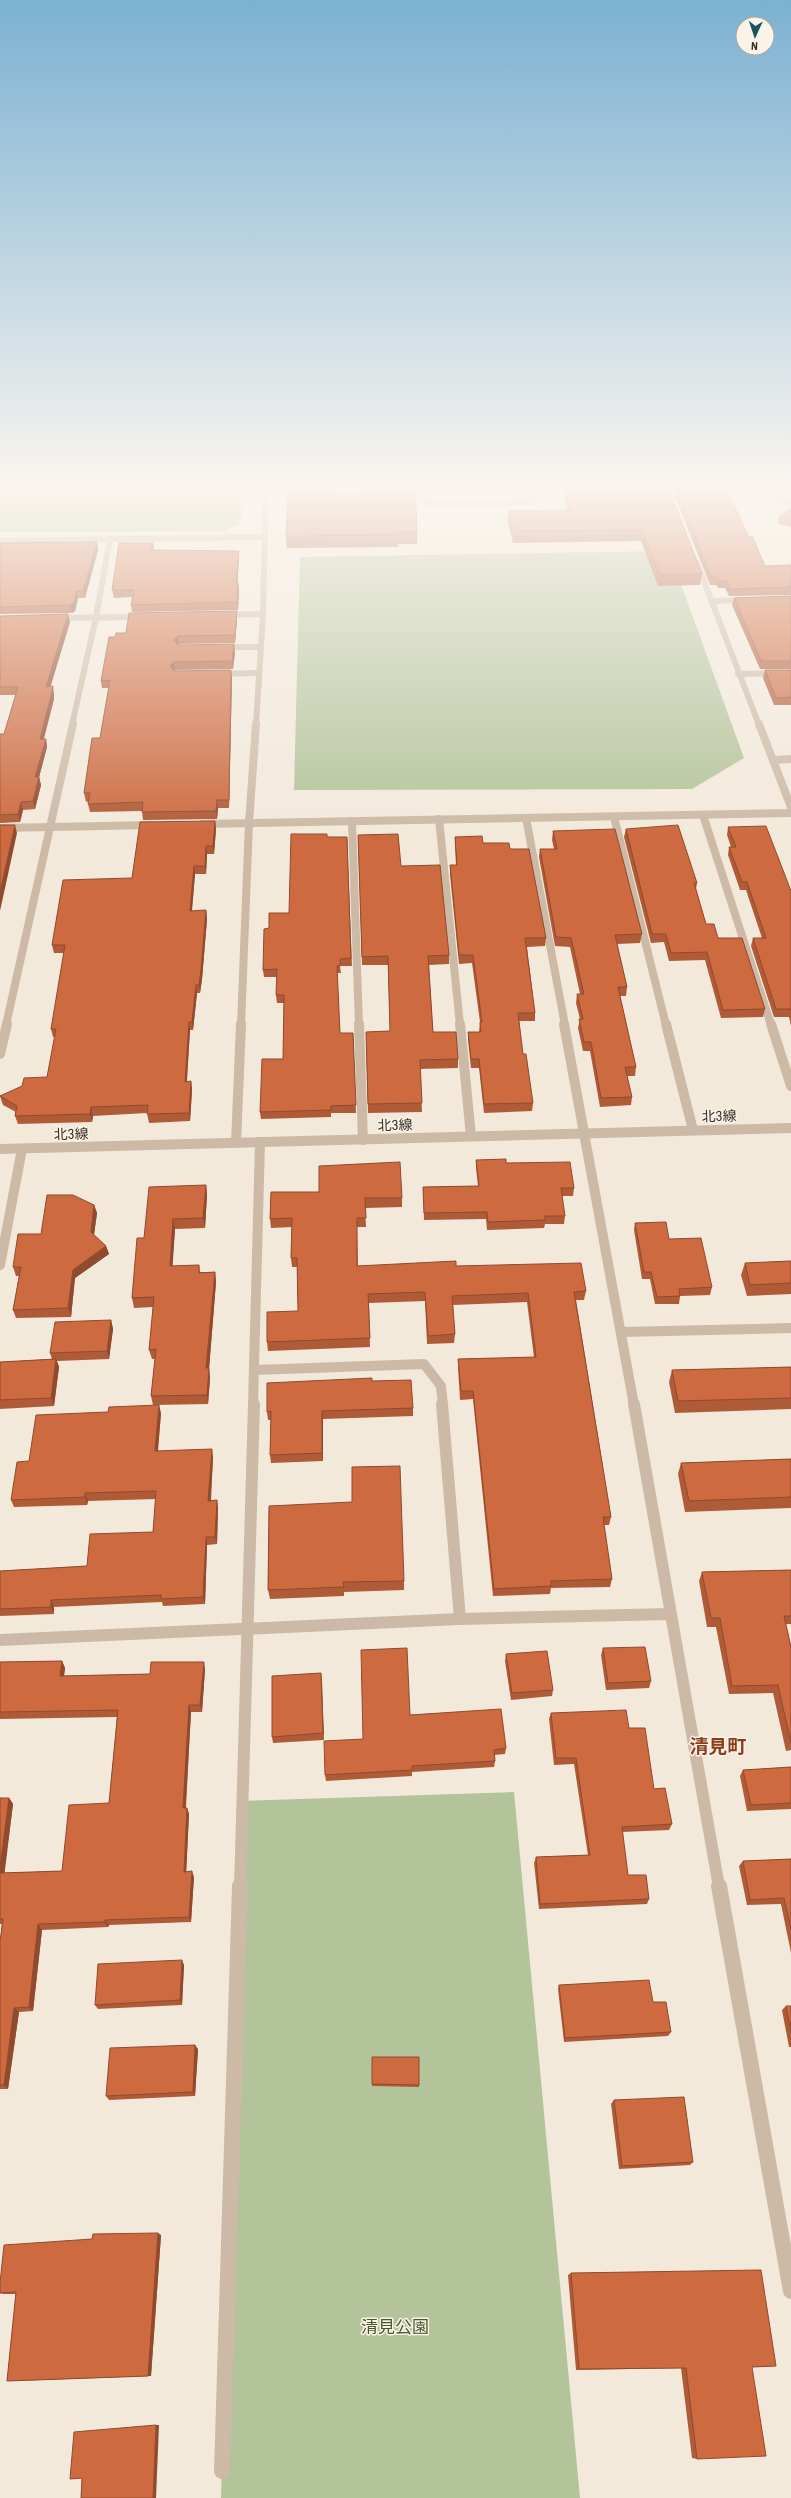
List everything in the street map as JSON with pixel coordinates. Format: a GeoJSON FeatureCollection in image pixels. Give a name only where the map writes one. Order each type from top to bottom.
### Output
{"type":"FeatureCollection","features":[{"type":"Feature","properties":{"kind":"street"},"geometry":{"type":"LineString","coordinates":[[0,1054],[99,604]]}},
{"type":"Feature","properties":{"kind":"street"},"geometry":{"type":"LineString","coordinates":[[236,1143],[249,823],[263,604]]}},
{"type":"Feature","properties":{"kind":"street"},"geometry":{"type":"LineString","coordinates":[[712,604],[738,674],[791,807]]}},
{"type":"Feature","properties":{"kind":"street"},"geometry":{"type":"LineString","coordinates":[[215,615],[263,614]]}},
{"type":"Feature","properties":{"kind":"street"},"geometry":{"type":"LineString","coordinates":[[44,618],[152,616]]}},
{"type":"Feature","properties":{"kind":"street"},"geometry":{"type":"LineString","coordinates":[[216,647],[261,647]]}},
{"type":"Feature","properties":{"kind":"street"},"geometry":{"type":"LineString","coordinates":[[213,674],[259,673]]}},
{"type":"Feature","properties":{"kind":"street"},"geometry":{"type":"LineString","coordinates":[[738,674],[791,673]]}},
{"type":"Feature","properties":{"kind":"street"},"geometry":{"type":"LineString","coordinates":[[773,760],[791,759]]}},
{"type":"Feature","properties":{"kind":"street"},"geometry":{"type":"LineString","coordinates":[[193,824],[614,817],[791,812]]}},
{"type":"Feature","properties":{"kind":"street"},"geometry":{"type":"LineString","coordinates":[[703,815],[791,1086]]}},
{"type":"Feature","properties":{"kind":"street"},"geometry":{"type":"LineString","coordinates":[[614,817],[693,1130]]}},
{"type":"Feature","properties":{"kind":"street"},"geometry":{"type":"LineString","coordinates":[[526,818],[622,1332],[670,1614],[791,2291]]}},
{"type":"Feature","properties":{"kind":"street"},"geometry":{"type":"LineString","coordinates":[[439,819],[471,1136]]}},
{"type":"Feature","properties":{"kind":"street"},"geometry":{"type":"LineString","coordinates":[[352,821],[363,1140]]}},
{"type":"Feature","properties":{"kind":"street"},"geometry":{"type":"LineString","coordinates":[[0,828],[161,825]]}},
{"type":"Feature","properties":{"kind":"street","name":"北3線"},"geometry":{"type":"LineString","coordinates":[[0,1149],[791,1128]]}},
{"type":"Feature","properties":{"kind":"street"},"geometry":{"type":"LineString","coordinates":[[222,2471],[248,1628],[260,1142]]}},
{"type":"Feature","properties":{"kind":"street"},"geometry":{"type":"LineString","coordinates":[[0,1265],[22,1149]]}},
{"type":"Feature","properties":{"kind":"street"},"geometry":{"type":"LineString","coordinates":[[622,1332],[791,1328]]}},
{"type":"Feature","properties":{"kind":"street"},"geometry":{"type":"LineString","coordinates":[[254,1370],[424,1364],[441,1386],[460,1619]]}},
{"type":"Feature","properties":{"kind":"street"},"geometry":{"type":"LineString","coordinates":[[0,1640],[460,1619],[670,1614]]}},
{"type":"Feature","properties":{"kind":"green space"},"geometry":{"type":"Polygon","coordinates":[[[299,604],[688,604],[744,758],[692,789],[294,790],[299,604]]]}},
{"type":"Feature","properties":{"kind":"green space","name":"清見公園"},"geometry":{"type":"Polygon","coordinates":[[[514,1792],[580,2498],[221,2498],[242,1801],[514,1792]]]}},
{"type":"Feature","properties":{"kind":"building"},"geometry":{"type":"Polygon","coordinates":[[[0,604],[73,604],[70,605],[0,607],[0,604]]]}},
{"type":"Feature","properties":{"kind":"building"},"geometry":{"type":"Polygon","coordinates":[[[131,604],[181,604],[131,605],[131,604]]]}},
{"type":"Feature","properties":{"kind":"building"},"geometry":{"type":"Polygon","coordinates":[[[736,604],[791,604],[791,661],[761,661],[736,604]]]}},
{"type":"Feature","properties":{"kind":"building"},"geometry":{"type":"Polygon","coordinates":[[[237,611],[235,635],[178,636],[174,640],[178,645],[234,644],[232,661],[174,662],[170,666],[174,671],[231,670],[229,800],[217,800],[216,811],[142,812],[143,802],[88,804],[90,793],[84,793],[92,738],[100,738],[110,680],[101,681],[109,637],[115,637],[116,633],[126,633],[129,613],[237,611]]]}},
{"type":"Feature","properties":{"kind":"building"},"geometry":{"type":"Polygon","coordinates":[[[68,614],[46,687],[53,686],[40,739],[46,739],[35,777],[39,777],[33,801],[21,802],[18,814],[0,815],[0,734],[4,734],[18,687],[0,687],[0,616],[68,614]]]}},
{"type":"Feature","properties":{"kind":"building"},"geometry":{"type":"Polygon","coordinates":[[[765,670],[791,670],[791,697],[776,698],[765,670]]]}},
{"type":"Feature","properties":{"kind":"building"},"geometry":{"type":"Polygon","coordinates":[[[215,821],[213,846],[206,846],[205,866],[194,866],[190,911],[206,910],[199,985],[196,985],[192,1022],[189,1022],[185,1082],[191,1081],[189,1113],[147,1114],[148,1105],[91,1107],[90,1114],[15,1116],[17,1106],[0,1096],[22,1086],[24,1078],[47,1077],[56,1029],[51,1029],[65,945],[52,945],[63,880],[132,878],[140,822],[215,821]]]}},
{"type":"Feature","properties":{"kind":"building"},"geometry":{"type":"Polygon","coordinates":[[[0,825],[15,825],[0,892],[0,825]]]}},
{"type":"Feature","properties":{"kind":"building"},"geometry":{"type":"Polygon","coordinates":[[[678,825],[697,883],[694,883],[706,924],[714,924],[718,938],[742,938],[765,1009],[723,1010],[707,952],[671,953],[666,934],[652,934],[626,829],[678,825]]]}},
{"type":"Feature","properties":{"kind":"building"},"geometry":{"type":"Polygon","coordinates":[[[766,826],[791,891],[791,1009],[776,1009],[753,938],[766,938],[747,882],[742,882],[729,847],[736,847],[728,827],[766,826]]]}},
{"type":"Feature","properties":{"kind":"building"},"geometry":{"type":"Polygon","coordinates":[[[615,829],[642,934],[615,935],[627,987],[618,987],[636,1067],[625,1067],[632,1097],[601,1098],[591,1042],[584,1042],[579,1019],[583,1019],[577,994],[584,994],[571,938],[556,937],[540,849],[557,849],[553,831],[615,829]]]}},
{"type":"Feature","properties":{"kind":"building"},"geometry":{"type":"Polygon","coordinates":[[[291,834],[327,834],[327,837],[347,837],[351,958],[340,959],[340,966],[337,966],[340,1033],[353,1033],[356,1105],[331,1106],[331,1110],[260,1112],[262,1059],[283,1059],[284,995],[276,995],[277,969],[263,970],[264,929],[269,928],[269,913],[289,913],[291,834]]]}},
{"type":"Feature","properties":{"kind":"building"},"geometry":{"type":"Polygon","coordinates":[[[398,834],[401,866],[440,865],[449,955],[428,956],[433,1032],[456,1032],[458,1059],[420,1060],[422,1103],[368,1104],[366,1032],[390,1031],[388,956],[362,957],[358,835],[398,834]]]}},
{"type":"Feature","properties":{"kind":"building"},"geometry":{"type":"Polygon","coordinates":[[[482,836],[483,843],[509,843],[510,849],[529,849],[546,938],[525,938],[535,1013],[518,1013],[523,1054],[526,1054],[533,1103],[484,1104],[479,1059],[471,1059],[468,1032],[481,1032],[480,1022],[482,1022],[473,955],[459,955],[450,865],[457,865],[455,837],[482,836]]]}},
{"type":"Feature","properties":{"kind":"building"},"geometry":{"type":"Polygon","coordinates":[[[506,1159],[506,1163],[570,1162],[574,1188],[561,1188],[565,1216],[545,1216],[545,1220],[488,1222],[487,1212],[424,1213],[423,1187],[479,1186],[476,1160],[506,1159]]]}},
{"type":"Feature","properties":{"kind":"building"},"geometry":{"type":"Polygon","coordinates":[[[400,1162],[402,1198],[365,1198],[366,1218],[357,1218],[357,1266],[456,1261],[456,1266],[581,1263],[586,1291],[574,1292],[611,1517],[603,1517],[612,1579],[551,1581],[551,1586],[494,1589],[473,1391],[461,1391],[458,1359],[536,1357],[528,1293],[452,1296],[455,1334],[428,1336],[425,1292],[368,1294],[370,1338],[267,1342],[267,1312],[298,1311],[297,1258],[291,1258],[292,1218],[270,1219],[271,1192],[319,1192],[319,1166],[400,1162]]]}},
{"type":"Feature","properties":{"kind":"building"},"geometry":{"type":"Polygon","coordinates":[[[206,1185],[203,1218],[173,1219],[170,1266],[199,1265],[199,1273],[215,1272],[206,1368],[209,1368],[207,1395],[151,1396],[156,1349],[149,1350],[154,1297],[132,1298],[137,1238],[144,1238],[149,1187],[206,1185]]]}},
{"type":"Feature","properties":{"kind":"building"},"geometry":{"type":"Polygon","coordinates":[[[47,1195],[73,1195],[94,1205],[91,1232],[106,1246],[73,1270],[68,1308],[13,1310],[21,1267],[13,1267],[18,1234],[41,1234],[47,1195]]]}},
{"type":"Feature","properties":{"kind":"building"},"geometry":{"type":"Polygon","coordinates":[[[666,1222],[669,1239],[701,1238],[712,1287],[679,1289],[680,1296],[657,1297],[651,1272],[644,1272],[635,1223],[666,1222]]]}},
{"type":"Feature","properties":{"kind":"building"},"geometry":{"type":"Polygon","coordinates":[[[791,1261],[791,1283],[750,1285],[745,1263],[791,1261]]]}},
{"type":"Feature","properties":{"kind":"building"},"geometry":{"type":"Polygon","coordinates":[[[111,1320],[107,1351],[50,1353],[55,1322],[111,1320]]]}},
{"type":"Feature","properties":{"kind":"building"},"geometry":{"type":"Polygon","coordinates":[[[56,1359],[51,1398],[0,1400],[0,1362],[56,1359]]]}},
{"type":"Feature","properties":{"kind":"building"},"geometry":{"type":"Polygon","coordinates":[[[791,1367],[791,1398],[678,1401],[672,1370],[791,1367]]]}},
{"type":"Feature","properties":{"kind":"building"},"geometry":{"type":"Polygon","coordinates":[[[372,1378],[372,1381],[411,1380],[413,1408],[322,1411],[322,1453],[270,1455],[271,1411],[267,1412],[267,1383],[372,1378]]]}},
{"type":"Feature","properties":{"kind":"building"},"geometry":{"type":"Polygon","coordinates":[[[159,1405],[155,1451],[212,1449],[208,1501],[217,1500],[215,1537],[206,1537],[203,1597],[161,1599],[161,1595],[51,1600],[51,1607],[0,1609],[0,1571],[87,1566],[90,1534],[153,1532],[156,1491],[85,1493],[85,1497],[11,1500],[17,1462],[29,1461],[36,1415],[108,1412],[109,1407],[159,1405]]]}},
{"type":"Feature","properties":{"kind":"building"},"geometry":{"type":"Polygon","coordinates":[[[791,1459],[791,1497],[689,1501],[681,1463],[791,1459]]]}},
{"type":"Feature","properties":{"kind":"building"},"geometry":{"type":"Polygon","coordinates":[[[400,1466],[404,1581],[343,1582],[344,1587],[268,1590],[269,1506],[352,1502],[352,1467],[400,1466]]]}},
{"type":"Feature","properties":{"kind":"building"},"geometry":{"type":"Polygon","coordinates":[[[791,1570],[791,1616],[784,1616],[791,1647],[791,1743],[778,1685],[732,1686],[720,1618],[711,1618],[702,1572],[791,1570]]]}},
{"type":"Feature","properties":{"kind":"building"},"geometry":{"type":"Polygon","coordinates":[[[645,1647],[651,1681],[608,1683],[603,1648],[645,1647]]]}},
{"type":"Feature","properties":{"kind":"building"},"geometry":{"type":"Polygon","coordinates":[[[407,1648],[410,1715],[501,1709],[506,1748],[494,1750],[495,1761],[412,1766],[412,1770],[325,1775],[324,1741],[363,1739],[361,1650],[407,1648]]]}},
{"type":"Feature","properties":{"kind":"building"},"geometry":{"type":"Polygon","coordinates":[[[547,1651],[553,1690],[512,1693],[506,1654],[547,1651]]]}},
{"type":"Feature","properties":{"kind":"building"},"geometry":{"type":"Polygon","coordinates":[[[62,1661],[60,1676],[150,1674],[151,1662],[204,1662],[200,1705],[189,1705],[183,1808],[187,1808],[184,1872],[192,1871],[189,1917],[38,1924],[29,2007],[14,2008],[4,2085],[0,2085],[0,1942],[3,1919],[0,1919],[0,1873],[62,1871],[69,1805],[109,1803],[118,1710],[0,1712],[0,1662],[62,1661]]]}},
{"type":"Feature","properties":{"kind":"building"},"geometry":{"type":"Polygon","coordinates":[[[321,1673],[323,1733],[272,1737],[272,1676],[321,1673]]]}},
{"type":"Feature","properties":{"kind":"building"},"geometry":{"type":"Polygon","coordinates":[[[626,1710],[629,1728],[645,1728],[654,1789],[665,1788],[672,1824],[622,1827],[628,1875],[646,1875],[649,1899],[540,1904],[536,1857],[590,1855],[576,1758],[556,1758],[551,1713],[626,1710]]]}},
{"type":"Feature","properties":{"kind":"building"},"geometry":{"type":"Polygon","coordinates":[[[791,1767],[791,1803],[751,1805],[743,1770],[791,1767]]]}},
{"type":"Feature","properties":{"kind":"building"},"geometry":{"type":"Polygon","coordinates":[[[0,1798],[9,1798],[0,1868],[0,1798]]]}},
{"type":"Feature","properties":{"kind":"building"},"geometry":{"type":"Polygon","coordinates":[[[791,1859],[791,1929],[784,1898],[750,1900],[743,1861],[791,1859]]]}},
{"type":"Feature","properties":{"kind":"building"},"geometry":{"type":"Polygon","coordinates":[[[182,1960],[180,2000],[95,2005],[98,1964],[182,1960]]]}},
{"type":"Feature","properties":{"kind":"building"},"geometry":{"type":"Polygon","coordinates":[[[649,1980],[653,2002],[666,2002],[671,2032],[565,2038],[559,1985],[649,1980]]]}},
{"type":"Feature","properties":{"kind":"building"},"geometry":{"type":"Polygon","coordinates":[[[786,2006],[791,2006],[791,2032],[786,2006]]]}},
{"type":"Feature","properties":{"kind":"building"},"geometry":{"type":"Polygon","coordinates":[[[195,2045],[193,2092],[106,2096],[110,2048],[195,2045]]]}},
{"type":"Feature","properties":{"kind":"building"},"geometry":{"type":"Polygon","coordinates":[[[372,2057],[419,2057],[419,2085],[372,2084],[372,2057]]]}},
{"type":"Feature","properties":{"kind":"building"},"geometry":{"type":"Polygon","coordinates":[[[684,2097],[693,2162],[622,2166],[614,2100],[684,2097]]]}},
{"type":"Feature","properties":{"kind":"building"},"geometry":{"type":"Polygon","coordinates":[[[158,2233],[148,2376],[7,2381],[16,2292],[0,2293],[4,2245],[92,2239],[93,2234],[158,2233]]]}},
{"type":"Feature","properties":{"kind":"building"},"geometry":{"type":"Polygon","coordinates":[[[761,2270],[776,2366],[752,2367],[766,2456],[697,2459],[686,2368],[579,2369],[571,2273],[761,2270]]]}},
{"type":"Feature","properties":{"kind":"building"},"geometry":{"type":"Polygon","coordinates":[[[156,2425],[153,2498],[81,2498],[82,2478],[70,2479],[74,2432],[156,2425]]]}},
{"type":"Feature","properties":{"kind":"district","name":"清見町"},"geometry":{"type":"Point","coordinates":[718,1746]}}]}
